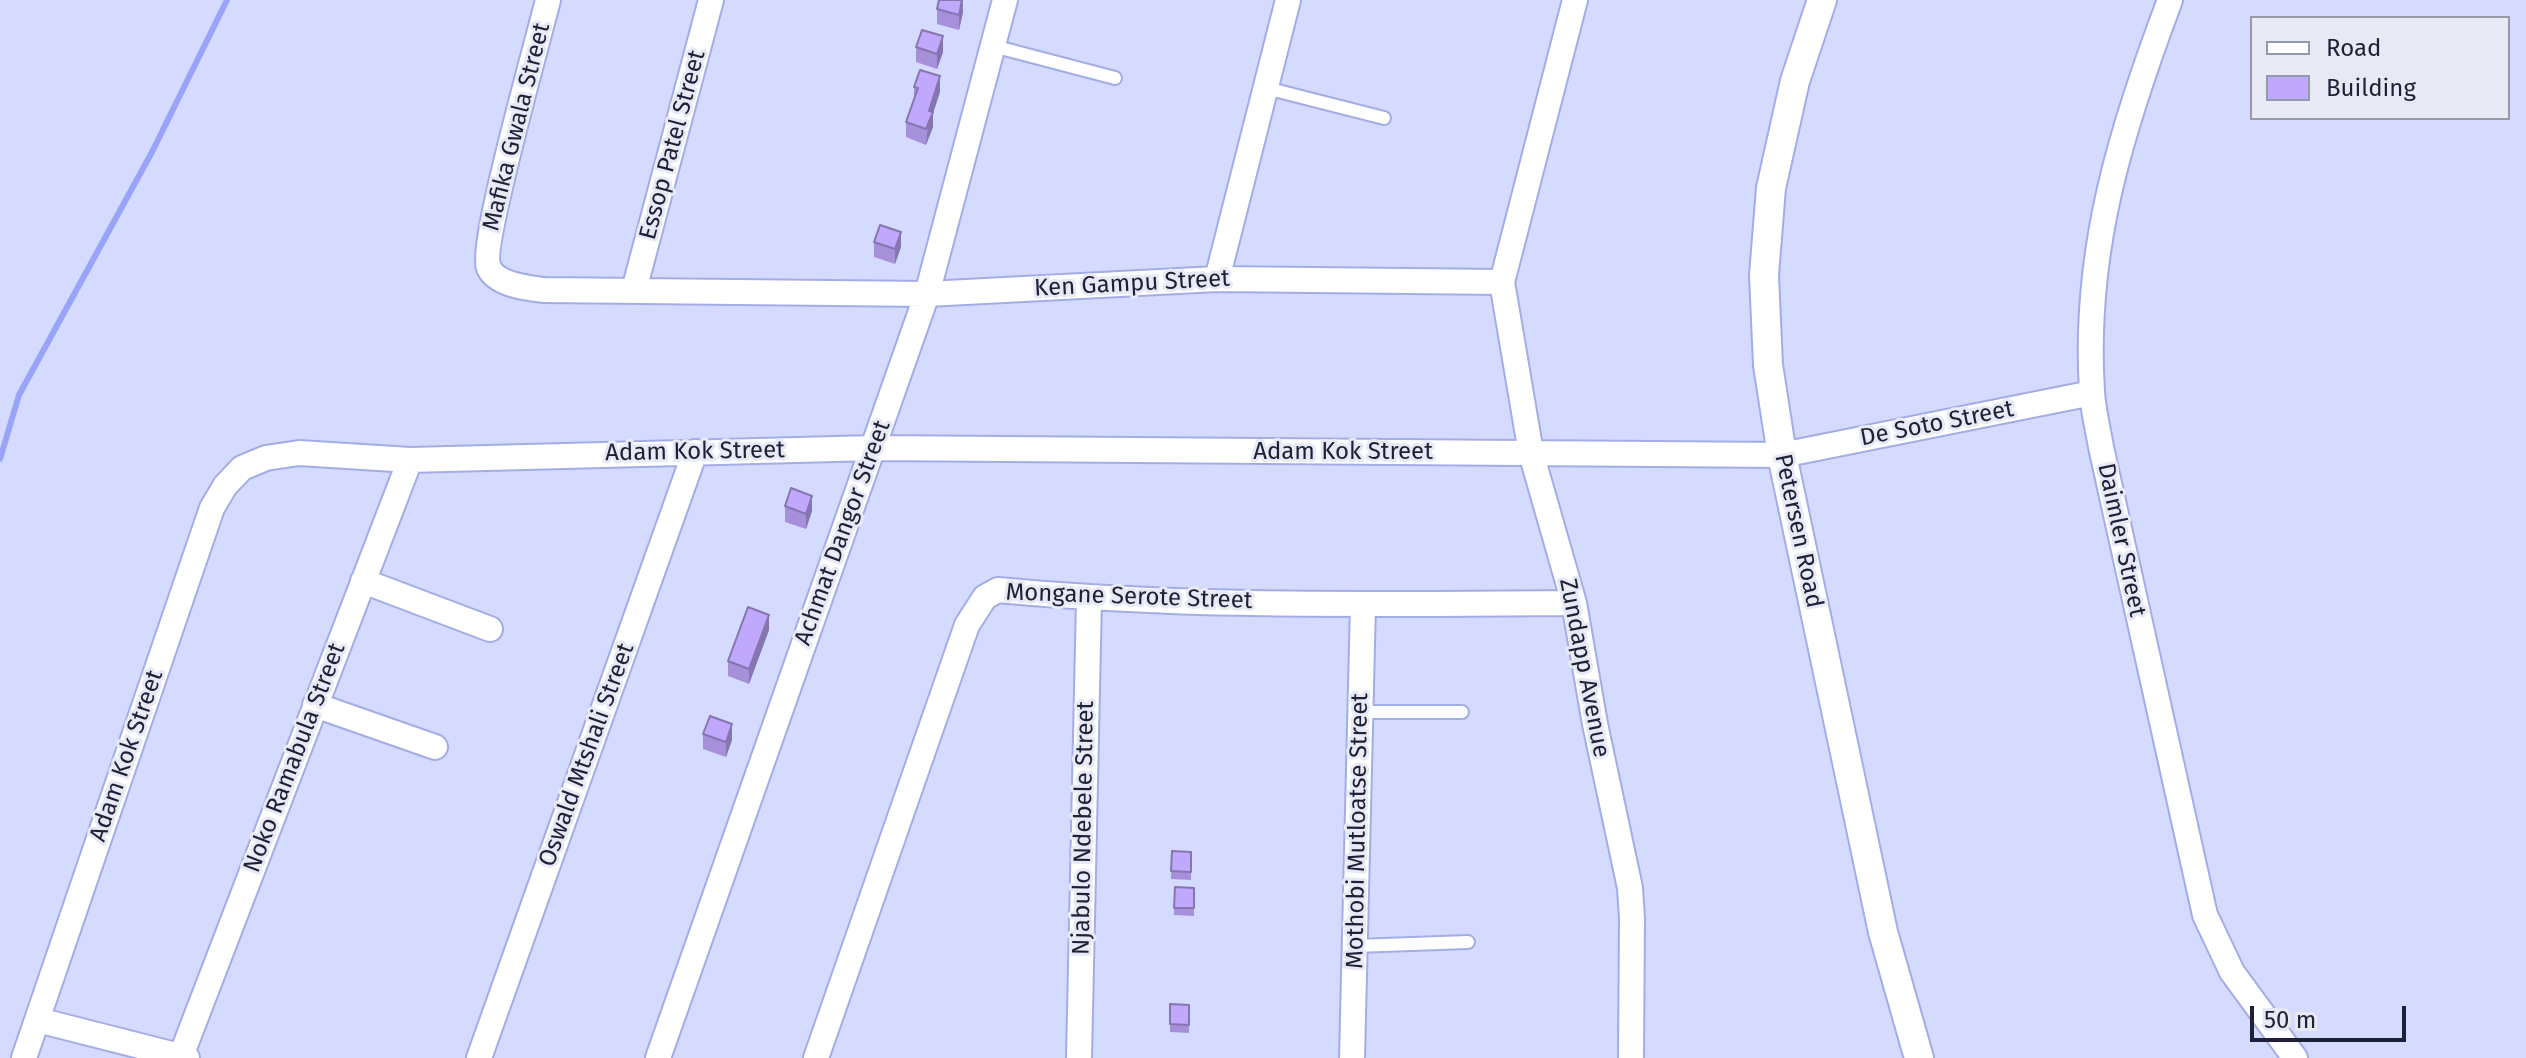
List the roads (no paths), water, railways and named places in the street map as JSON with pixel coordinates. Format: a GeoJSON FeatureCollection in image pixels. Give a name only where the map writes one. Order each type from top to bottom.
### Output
{"type":"FeatureCollection","features":[{"type":"Feature","properties":{"kind":"street","name":"Mafika Gwala Street"},"geometry":{"type":"LineString","coordinates":[[486,255],[548,0]]}},
{"type":"Feature","properties":{"kind":"street","name":"Essop Patel Street"},"geometry":{"type":"LineString","coordinates":[[634,290],[711,0]]}},
{"type":"Feature","properties":{"kind":"street","name":"Achmat Dangor Street"},"geometry":{"type":"LineString","coordinates":[[658,1058],[927,294],[1005,0]]}},
{"type":"Feature","properties":{"kind":"street"},"geometry":{"type":"LineString","coordinates":[[1217,279],[1288,0]]}},
{"type":"Feature","properties":{"kind":"street"},"geometry":{"type":"LineString","coordinates":[[1502,282],[1575,0]]}},
{"type":"Feature","properties":{"kind":"street","name":"Petersen Road"},"geometry":{"type":"LineString","coordinates":[[1822,0],[1795,81],[1771,188],[1764,275],[1768,365],[1782,455],[1883,932],[1919,1058]]}},
{"type":"Feature","properties":{"kind":"street","name":"Daimler Street"},"geometry":{"type":"LineString","coordinates":[[2170,0],[2114,165],[2100,226],[2092,285],[2092,393],[2101,447],[2205,915],[2232,972],[2295,1058]]}},
{"type":"Feature","properties":{"kind":"street","name":"Ken Gampu Street"},"geometry":{"type":"LineString","coordinates":[[486,255],[489,269],[499,278],[521,287],[544,290],[927,294],[1217,279],[1502,282]]}},
{"type":"Feature","properties":{"kind":"street","name":"Zundapp Avenue"},"geometry":{"type":"LineString","coordinates":[[1502,282],[1531,453],[1574,603],[1595,724],[1630,888],[1633,934],[1631,1058]]}},
{"type":"Feature","properties":{"kind":"street","name":"De Soto Street"},"geometry":{"type":"LineString","coordinates":[[1782,455],[2092,393]]}},
{"type":"Feature","properties":{"kind":"street","name":"Adam Kok Street"},"geometry":{"type":"LineString","coordinates":[[24,1058],[212,508],[225,486],[242,468],[266,458],[299,453],[410,460],[874,448],[1782,455]]}},
{"type":"Feature","properties":{"kind":"street","name":"Oswald Mtshali Street"},"geometry":{"type":"LineString","coordinates":[[479,1058],[695,452]]}},
{"type":"Feature","properties":{"kind":"street","name":"Noko Ramabula Street"},"geometry":{"type":"LineString","coordinates":[[184,1057],[410,460]]}},
{"type":"Feature","properties":{"kind":"street"},"geometry":{"type":"LineString","coordinates":[[363,581],[490,629]]}},
{"type":"Feature","properties":{"kind":"street","name":"Mongane Serote Street"},"geometry":{"type":"LineString","coordinates":[[816,1058],[967,625],[985,597],[998,590],[1089,599],[1363,604],[1574,603]]}},
{"type":"Feature","properties":{"kind":"street","name":"Njabulo Ndebele Street"},"geometry":{"type":"LineString","coordinates":[[1079,1058],[1089,599]]}},
{"type":"Feature","properties":{"kind":"street","name":"Mothobi Mutloatse Street"},"geometry":{"type":"LineString","coordinates":[[1352,1058],[1363,604]]}},
{"type":"Feature","properties":{"kind":"street"},"geometry":{"type":"LineString","coordinates":[[315,705],[435,747]]}},
{"type":"Feature","properties":{"kind":"street"},"geometry":{"type":"LineString","coordinates":[[38,1020],[184,1057]]}},
{"type":"Feature","properties":{"kind":"lane"},"geometry":{"type":"LineString","coordinates":[[993,46],[1115,78]]}},
{"type":"Feature","properties":{"kind":"lane"},"geometry":{"type":"LineString","coordinates":[[1266,88],[1384,118]]}},
{"type":"Feature","properties":{"kind":"lane"},"geometry":{"type":"LineString","coordinates":[[1361,712],[1462,712]]}},
{"type":"Feature","properties":{"kind":"lane"},"geometry":{"type":"LineString","coordinates":[[1355,946],[1468,942]]}},
{"type":"Feature","properties":{"kind":"waterway"},"geometry":{"type":"LineString","coordinates":[[0,459],[19,395],[152,152],[227,0]]}}]}
